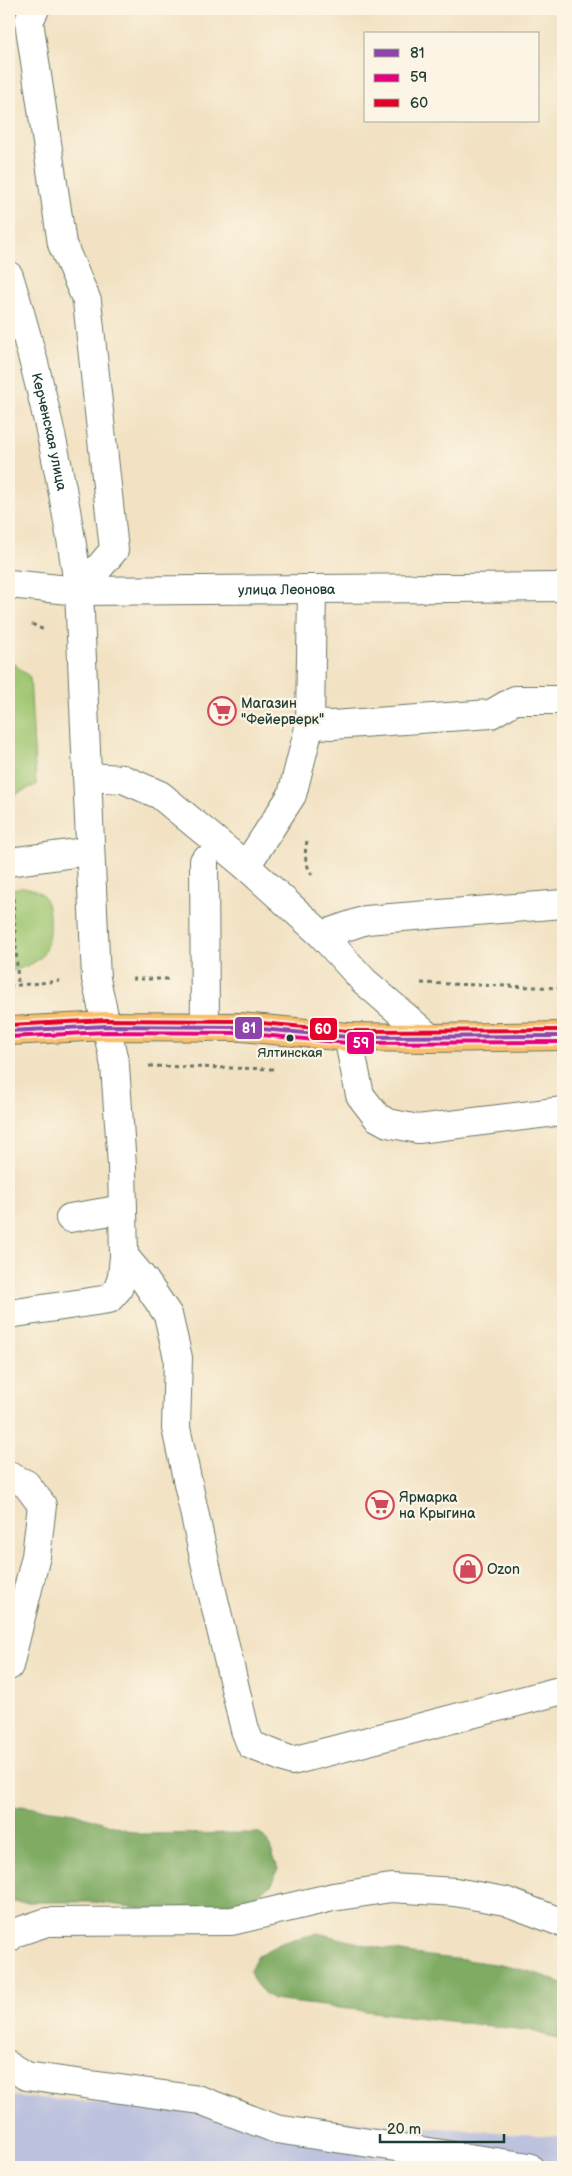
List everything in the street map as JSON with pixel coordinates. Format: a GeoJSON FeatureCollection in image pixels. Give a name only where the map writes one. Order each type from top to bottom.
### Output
{"type":"FeatureCollection","features":[{"type":"Feature","properties":{"kind":"main road"},"geometry":{"type":"LineString","coordinates":[[9,1031],[106,1026],[241,1027],[348,1037],[563,1036]]}},
{"type":"Feature","properties":{"kind":"street"},"geometry":{"type":"LineString","coordinates":[[35,9],[29,21],[62,244],[87,301],[114,550],[79,591]]}},
{"type":"Feature","properties":{"kind":"street","name":"Керченская улица"},"geometry":{"type":"LineString","coordinates":[[9,276],[28,335],[70,530],[79,591],[96,979],[115,1066],[124,1256],[122,1277],[118,1289],[109,1299],[9,1314]]}},
{"type":"Feature","properties":{"kind":"street","name":"улица Леонова"},"geometry":{"type":"LineString","coordinates":[[10,584],[79,591],[563,587]]}},
{"type":"Feature","properties":{"kind":"street"},"geometry":{"type":"LineString","coordinates":[[246,866],[292,795],[310,724],[312,589]]}},
{"type":"Feature","properties":{"kind":"street"},"geometry":{"type":"LineString","coordinates":[[310,724],[332,725],[491,714],[515,700],[563,700]]}},
{"type":"Feature","properties":{"kind":"street"},"geometry":{"type":"LineString","coordinates":[[87,778],[123,779],[160,795],[246,866],[322,934],[364,981],[430,1038]]}},
{"type":"Feature","properties":{"kind":"street"},"geometry":{"type":"LineString","coordinates":[[10,862],[90,851]]}},
{"type":"Feature","properties":{"kind":"street"},"geometry":{"type":"LineString","coordinates":[[204,861],[204,1027]]}},
{"type":"Feature","properties":{"kind":"street"},"geometry":{"type":"LineString","coordinates":[[322,934],[366,920],[563,904]]}},
{"type":"Feature","properties":{"kind":"street"},"geometry":{"type":"LineString","coordinates":[[348,1037],[360,1095],[377,1117],[388,1123],[418,1129],[563,1111]]}},
{"type":"Feature","properties":{"kind":"street"},"geometry":{"type":"LineString","coordinates":[[70,1218],[123,1209]]}},
{"type":"Feature","properties":{"kind":"street"},"geometry":{"type":"LineString","coordinates":[[124,1256],[145,1281],[168,1315],[178,1358],[176,1428],[205,1562],[245,1730],[252,1746],[292,1761],[563,1690]]}},
{"type":"Feature","properties":{"kind":"street"},"geometry":{"type":"LineString","coordinates":[[9,1476],[26,1484],[42,1505],[36,1556],[9,1666]]}},
{"type":"Feature","properties":{"kind":"street"},"geometry":{"type":"LineString","coordinates":[[9,1938],[14,1933],[47,1922],[232,1921],[333,1897],[391,1888],[455,1892],[505,1901],[563,1923]]}},
{"type":"Feature","properties":{"kind":"street"},"geometry":{"type":"LineString","coordinates":[[9,2066],[26,2076],[200,2100],[276,2128],[529,2167]]}},
{"type":"Feature","properties":{"kind":"path"},"geometry":{"type":"LineString","coordinates":[[561,620],[562,659]]}},
{"type":"Feature","properties":{"kind":"path"},"geometry":{"type":"LineString","coordinates":[[308,836],[304,855],[306,866],[315,880]]}},
{"type":"Feature","properties":{"kind":"path"},"geometry":{"type":"LineString","coordinates":[[10,862],[18,984]]}},
{"type":"Feature","properties":{"kind":"path"},"geometry":{"type":"LineString","coordinates":[[364,981],[563,988]]}},
{"type":"Feature","properties":{"kind":"shaded area"},"geometry":{"type":"Polygon","coordinates":[[[9,2096],[563,2137],[563,2167],[9,2167],[9,2096]]]}},
{"type":"Feature","properties":{"kind":"green space"},"geometry":{"type":"Polygon","coordinates":[[[9,660],[30,677],[36,785],[9,797],[9,660]]]}},
{"type":"Feature","properties":{"kind":"green space"},"geometry":{"type":"Polygon","coordinates":[[[22,887],[38,892],[45,899],[49,912],[48,938],[44,953],[40,958],[29,965],[9,972],[9,890],[22,887]]]}},
{"type":"Feature","properties":{"kind":"green space"},"geometry":{"type":"Polygon","coordinates":[[[21,1806],[74,1813],[139,1834],[260,1833],[268,1841],[278,1869],[272,1884],[252,1898],[231,1905],[156,1910],[93,1902],[9,1902],[9,1809],[21,1806]]]}},
{"type":"Feature","properties":{"kind":"green space"},"geometry":{"type":"Polygon","coordinates":[[[317,1933],[407,1953],[506,1966],[545,1976],[563,1984],[563,2041],[532,2031],[273,2000],[258,1987],[251,1975],[250,1970],[258,1955],[283,1942],[317,1933]]]}},
{"type":"Feature","properties":{"kind":"transit line","name":"60"},"geometry":{"type":"LineString","coordinates":[[9,1025],[106,1020],[241,1021],[348,1031],[563,1030]]}},
{"type":"Feature","properties":{"kind":"transit line","name":"81"},"geometry":{"type":"LineString","coordinates":[[9,1031],[106,1026],[241,1027],[348,1037],[563,1036]]}},
{"type":"Feature","properties":{"kind":"transit line","name":"59"},"geometry":{"type":"LineString","coordinates":[[9,1037],[106,1032],[241,1033],[348,1043],[563,1042]]}},
{"type":"Feature","properties":{"kind":"place","name":"Магазин \"Фейерверк\""},"geometry":{"type":"Point","coordinates":[222,711]}},
{"type":"Feature","properties":{"kind":"place","name":"Ялтинская"},"geometry":{"type":"Point","coordinates":[290,1038]}},
{"type":"Feature","properties":{"kind":"place","name":"Ярмарка на Крыгина"},"geometry":{"type":"Point","coordinates":[380,1505]}},
{"type":"Feature","properties":{"kind":"place","name":"Ozon"},"geometry":{"type":"Point","coordinates":[468,1569]}}]}
